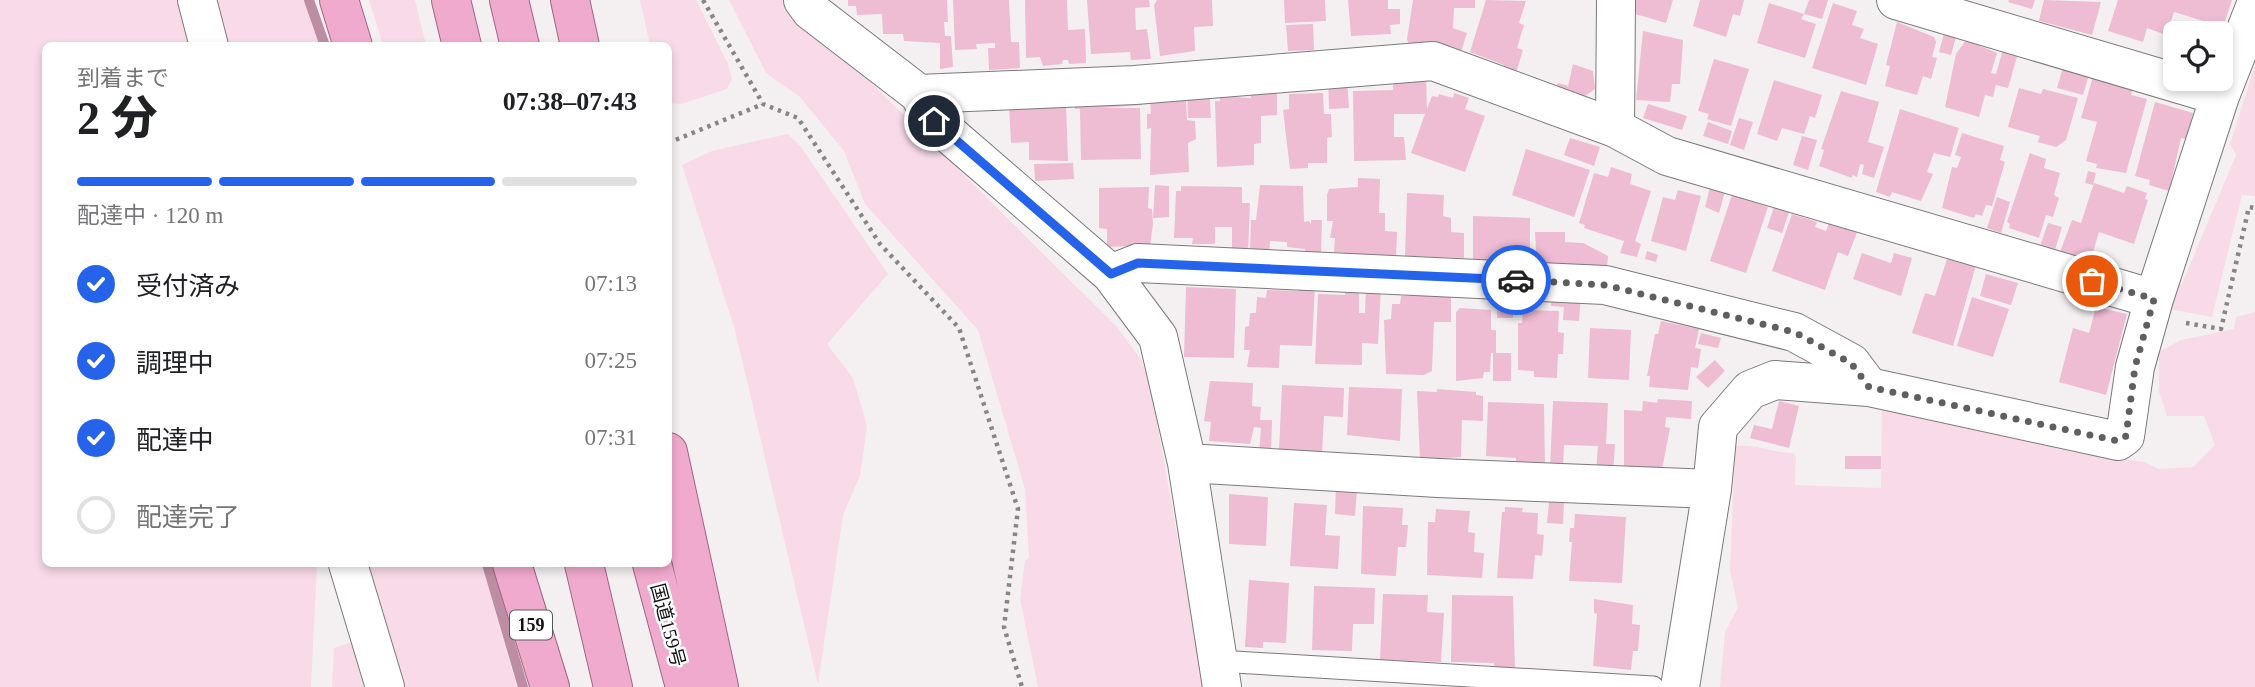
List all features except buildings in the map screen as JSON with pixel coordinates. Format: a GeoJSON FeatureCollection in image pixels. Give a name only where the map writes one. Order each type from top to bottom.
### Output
{"type":"FeatureCollection","features":[{"type":"Feature","properties":{"kind":"highway"},"geometry":{"type":"LineString","coordinates":[[340,0],[352,42]]}},
{"type":"Feature","properties":{"kind":"highway"},"geometry":{"type":"LineString","coordinates":[[451,0],[461,42]]}},
{"type":"Feature","properties":{"kind":"highway"},"geometry":{"type":"LineString","coordinates":[[509,0],[519,42]]}},
{"type":"Feature","properties":{"kind":"highway"},"geometry":{"type":"LineString","coordinates":[[570,0],[579,42]]}},
{"type":"Feature","properties":{"kind":"highway"},"geometry":{"type":"LineString","coordinates":[[672,470],[719,687]]}},
{"type":"Feature","properties":{"kind":"highway","name":"159"},"geometry":{"type":"LineString","coordinates":[[513,567],[550,687]]}},
{"type":"Feature","properties":{"kind":"highway"},"geometry":{"type":"LineString","coordinates":[[585,567],[613,687]]}},
{"type":"Feature","properties":{"kind":"highway","name":"国道159号"},"geometry":{"type":"LineString","coordinates":[[653,567],[685,687]]}},
{"type":"Feature","properties":{"kind":"street"},"geometry":{"type":"LineString","coordinates":[[197,0],[208,42]]}},
{"type":"Feature","properties":{"kind":"street"},"geometry":{"type":"LineString","coordinates":[[803,0],[811,10],[919,94],[934,121],[1111,274],[1158,337],[1187,463],[1220,674]]}},
{"type":"Feature","properties":{"kind":"street"},"geometry":{"type":"LineString","coordinates":[[1615,128],[1616,0]]}},
{"type":"Feature","properties":{"kind":"street"},"geometry":{"type":"LineString","coordinates":[[1896,0],[2220,96]]}},
{"type":"Feature","properties":{"kind":"street"},"geometry":{"type":"LineString","coordinates":[[1680,687],[1712,489],[1718,427],[1750,390],[1775,380],[1869,387],[2118,441],[2126,436],[2135,367],[2151,308],[2220,96],[2255,7]]}},
{"type":"Feature","properties":{"kind":"street"},"geometry":{"type":"LineString","coordinates":[[919,94],[1135,85],[1433,61],[1615,128],[1667,156],[2151,308]]}},
{"type":"Feature","properties":{"kind":"street"},"geometry":{"type":"LineString","coordinates":[[1111,274],[1138,263],[1605,285],[1794,332],[1851,363],[1869,387]]}},
{"type":"Feature","properties":{"kind":"street"},"geometry":{"type":"LineString","coordinates":[[1187,463],[1712,489]]}},
{"type":"Feature","properties":{"kind":"street"},"geometry":{"type":"LineString","coordinates":[[349,567],[385,687]]}},
{"type":"Feature","properties":{"kind":"lane"},"geometry":{"type":"LineString","coordinates":[[1220,674],[1653,687]]}},
{"type":"Feature","properties":{"kind":"path"},"geometry":{"type":"LineString","coordinates":[[703,0],[764,104],[799,118],[880,244],[959,328],[1018,509],[1004,627],[1022,687]]}},
{"type":"Feature","properties":{"kind":"path"},"geometry":{"type":"LineString","coordinates":[[672,141],[764,104]]}},
{"type":"Feature","properties":{"kind":"path"},"geometry":{"type":"LineString","coordinates":[[2151,308],[2221,329],[2249,206],[2255,208]]}},
{"type":"Feature","properties":{"kind":"shaded area"},"geometry":{"type":"Polygon","coordinates":[[[0,0],[185,0],[196,42],[42,42],[42,567],[317,567],[311,687],[0,687],[0,0]]]}},
{"type":"Feature","properties":{"kind":"shaded area"},"geometry":{"type":"Polygon","coordinates":[[[209,0],[308,0],[323,42],[221,42],[209,0]]]}},
{"type":"Feature","properties":{"kind":"shaded area"},"geometry":{"type":"Polygon","coordinates":[[[369,0],[415,0],[425,42],[382,42],[369,0]]]}},
{"type":"Feature","properties":{"kind":"shaded area"},"geometry":{"type":"Polygon","coordinates":[[[640,0],[696,0],[728,64],[732,79],[727,89],[681,104],[672,103],[672,42],[649,42],[640,0]]]}},
{"type":"Feature","properties":{"kind":"shaded area"},"geometry":{"type":"Polygon","coordinates":[[[729,0],[788,0],[1117,327],[1142,361],[1151,388],[1204,687],[1038,687],[1020,599],[1025,561],[1029,557],[1025,489],[978,330],[865,204],[844,151],[800,97],[766,73],[729,0]]]}},
{"type":"Feature","properties":{"kind":"shaded area"},"geometry":{"type":"Polygon","coordinates":[[[2255,65],[2255,196],[2242,195],[2212,317],[2169,309],[2171,285],[2182,284],[2236,155],[2230,144],[2255,65]]]}},
{"type":"Feature","properties":{"kind":"shaded area"},"geometry":{"type":"Polygon","coordinates":[[[788,134],[801,147],[888,274],[827,344],[853,378],[867,426],[860,476],[843,515],[818,684],[735,330],[682,165],[712,151],[788,134]]]}},
{"type":"Feature","properties":{"kind":"shaded area"},"geometry":{"type":"Polygon","coordinates":[[[2255,312],[2255,687],[1720,687],[1725,632],[1738,607],[1730,571],[1735,446],[1793,453],[1796,457],[1795,485],[1881,488],[1882,403],[2072,452],[2144,462],[2159,469],[2193,467],[2215,445],[2204,416],[2167,416],[2159,392],[2159,352],[2181,340],[2234,329],[2236,317],[2255,312]]]}},
{"type":"Feature","properties":{"kind":"shaded area"},"geometry":{"type":"Polygon","coordinates":[[[367,567],[483,567],[517,687],[400,687],[367,567]]]}},
{"type":"Feature","properties":{"kind":"shaded area"},"geometry":{"type":"Polygon","coordinates":[[[358,640],[371,687],[332,687],[334,648],[358,640]]]}},
{"type":"Feature","properties":{"kind":"waterway"},"geometry":{"type":"LineString","coordinates":[[309,0],[324,42]]}},
{"type":"Feature","properties":{"kind":"waterway"},"geometry":{"type":"LineString","coordinates":[[488,567],[523,687]]}},
{"type":"Feature","properties":{"kind":"way so far"},"geometry":{"type":"LineString","coordinates":[[1516,280],[1605,285],[1794,332],[1829,348],[1851,363],[1869,387],[2118,441],[2126,436],[2135,367],[2154,299],[2092,281]]}},
{"type":"Feature","properties":{"kind":"route"},"geometry":{"type":"LineString","coordinates":[[934,121],[1111,274],[1138,263],[1516,280]]}}]}
